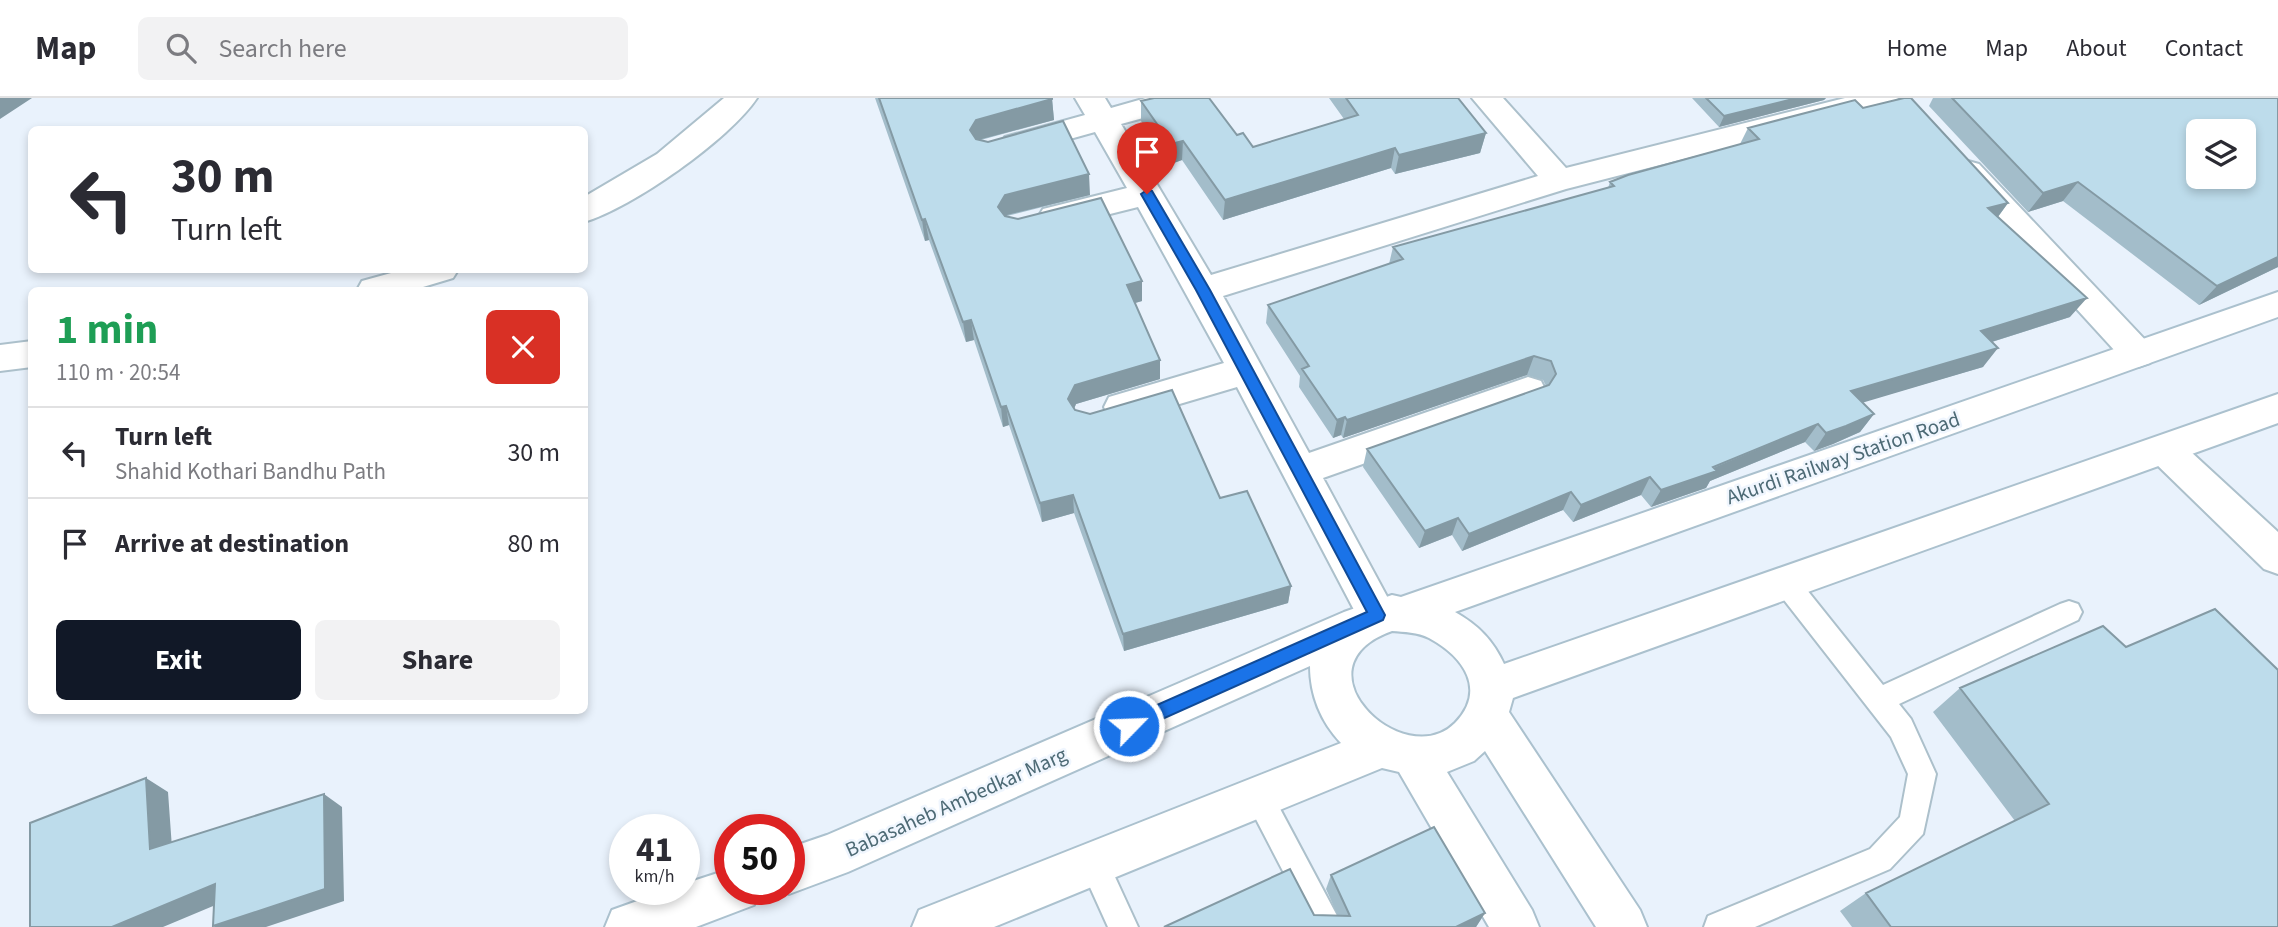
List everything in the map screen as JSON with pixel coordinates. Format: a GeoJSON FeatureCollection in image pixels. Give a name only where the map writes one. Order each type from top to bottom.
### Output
{"type":"FeatureCollection","features":[{"type":"Feature","properties":{"kind":"main road"},"geometry":{"type":"LineString","coordinates":[[588,209],[615,197],[690,147],[742,98]]}},
{"type":"Feature","properties":{"kind":"main road"},"geometry":{"type":"LineString","coordinates":[[990,150],[1097,109],[1180,98]]}},
{"type":"Feature","properties":{"kind":"main road"},"geometry":{"type":"LineString","coordinates":[[1487,98],[1559,180]]}},
{"type":"Feature","properties":{"kind":"main road"},"geometry":{"type":"LineString","coordinates":[[1203,290],[1559,180],[1898,101]]}},
{"type":"Feature","properties":{"kind":"main road"},"geometry":{"type":"LineString","coordinates":[[1097,109],[1203,290],[1379,619]]}},
{"type":"Feature","properties":{"kind":"main road"},"geometry":{"type":"LineString","coordinates":[[1948,149],[2138,354]]}},
{"type":"Feature","properties":{"kind":"main road"},"geometry":{"type":"LineString","coordinates":[[1019,226],[1147,194]]}},
{"type":"Feature","properties":{"kind":"main road"},"geometry":{"type":"LineString","coordinates":[[384,287],[431,273]]}},
{"type":"Feature","properties":{"kind":"main road","name":"Akurdi Railway Station Road"},"geometry":{"type":"LineString","coordinates":[[1379,619],[2278,303]]}},
{"type":"Feature","properties":{"kind":"main road"},"geometry":{"type":"LineString","coordinates":[[0,358],[28,354]]}},
{"type":"Feature","properties":{"kind":"main road"},"geometry":{"type":"LineString","coordinates":[[1090,417],[1244,371]]}},
{"type":"Feature","properties":{"kind":"main road"},"geometry":{"type":"LineString","coordinates":[[1300,471],[1528,391]]}},
{"type":"Feature","properties":{"kind":"main road"},"geometry":{"type":"LineString","coordinates":[[1623,927],[1489,701],[1482,660],[1464,636],[1436,620],[1379,619],[1335,649],[1329,676],[1331,690],[1340,711],[1354,730],[1397,752],[1429,756],[1459,747],[1480,727],[1489,701],[1786,583],[2278,408]]}},
{"type":"Feature","properties":{"kind":"main road"},"geometry":{"type":"LineString","coordinates":[[2165,450],[2278,557]]}},
{"type":"Feature","properties":{"kind":"main road","name":"Babasaheb Ambedkar Marg"},"geometry":{"type":"LineString","coordinates":[[805,865],[1379,619]]}},
{"type":"Feature","properties":{"kind":"main road"},"geometry":{"type":"LineString","coordinates":[[936,927],[1259,798],[1397,752]]}},
{"type":"Feature","properties":{"kind":"main road"},"geometry":{"type":"LineString","coordinates":[[1397,752],[1515,927]]}},
{"type":"Feature","properties":{"kind":"main road"},"geometry":{"type":"LineString","coordinates":[[629,927],[714,897]]}},
{"type":"Feature","properties":{"kind":"lane"},"geometry":{"type":"LineString","coordinates":[[1719,927],[1880,859],[1913,824],[1922,774],[1901,728],[1786,583]]}},
{"type":"Feature","properties":{"kind":"lane"},"geometry":{"type":"LineString","coordinates":[[1879,700],[2069,612]]}},
{"type":"Feature","properties":{"kind":"lane"},"geometry":{"type":"LineString","coordinates":[[1259,798],[1328,927]]}},
{"type":"Feature","properties":{"kind":"lane"},"geometry":{"type":"LineString","coordinates":[[1094,863],[1123,927]]}},
{"type":"Feature","properties":{"kind":"building"},"geometry":{"type":"Polygon","coordinates":[[[879,98],[1052,98],[976,120],[970,130],[976,139],[988,142],[1063,121],[1089,174],[1005,195],[998,207],[1005,216],[1018,219],[1101,198],[1142,281],[1127,285],[1160,360],[1075,385],[1068,399],[1075,410],[1090,414],[1172,390],[1220,498],[1247,491],[1291,586],[1123,634],[1073,495],[1040,503],[1006,406],[1001,407],[971,320],[963,322],[925,219],[922,220],[879,98]]]}},
{"type":"Feature","properties":{"kind":"building"},"geometry":{"type":"Polygon","coordinates":[[[1154,98],[1209,98],[1237,135],[1243,133],[1253,147],[1358,115],[1346,98],[1458,98],[1486,133],[1399,155],[1395,148],[1225,200],[1183,141],[1171,144],[1141,101],[1154,98]]]}},
{"type":"Feature","properties":{"kind":"building"},"geometry":{"type":"Polygon","coordinates":[[[1706,98],[1797,98],[1724,116],[1706,98]]]}},
{"type":"Feature","properties":{"kind":"building"},"geometry":{"type":"Polygon","coordinates":[[[1911,98],[2008,203],[1988,208],[2087,298],[1981,331],[1998,348],[1851,391],[1874,414],[1826,433],[1818,424],[1713,467],[1717,471],[1661,490],[1650,477],[1581,505],[1571,492],[1469,534],[1458,518],[1425,531],[1367,449],[1549,385],[1556,374],[1551,361],[1534,356],[1347,420],[1345,417],[1337,420],[1302,369],[1309,366],[1268,305],[1403,259],[1393,247],[1614,186],[1610,182],[1628,175],[1759,139],[1748,128],[1855,100],[1863,108],[1911,98]]]}},
{"type":"Feature","properties":{"kind":"building"},"geometry":{"type":"Polygon","coordinates":[[[1952,98],[2278,98],[2278,257],[2217,286],[2078,182],[2043,193],[1952,98]]]}},
{"type":"Feature","properties":{"kind":"building"},"geometry":{"type":"Polygon","coordinates":[[[2215,609],[2278,670],[2278,927],[1891,927],[1866,893],[2049,804],[1960,688],[2103,626],[2126,647],[2215,609]]]}},
{"type":"Feature","properties":{"kind":"building"},"geometry":{"type":"Polygon","coordinates":[[[146,778],[150,849],[324,794],[325,889],[213,926],[215,884],[112,927],[30,927],[30,823],[146,778]]]}},
{"type":"Feature","properties":{"kind":"building"},"geometry":{"type":"Polygon","coordinates":[[[1434,827],[1485,913],[1456,927],[1164,927],[1290,869],[1314,915],[1350,916],[1331,875],[1434,827]]]}},
{"type":"Feature","properties":{"kind":"route"},"geometry":{"type":"LineString","coordinates":[[1129,726],[1377,615],[1203,290],[1147,194]]}}]}
